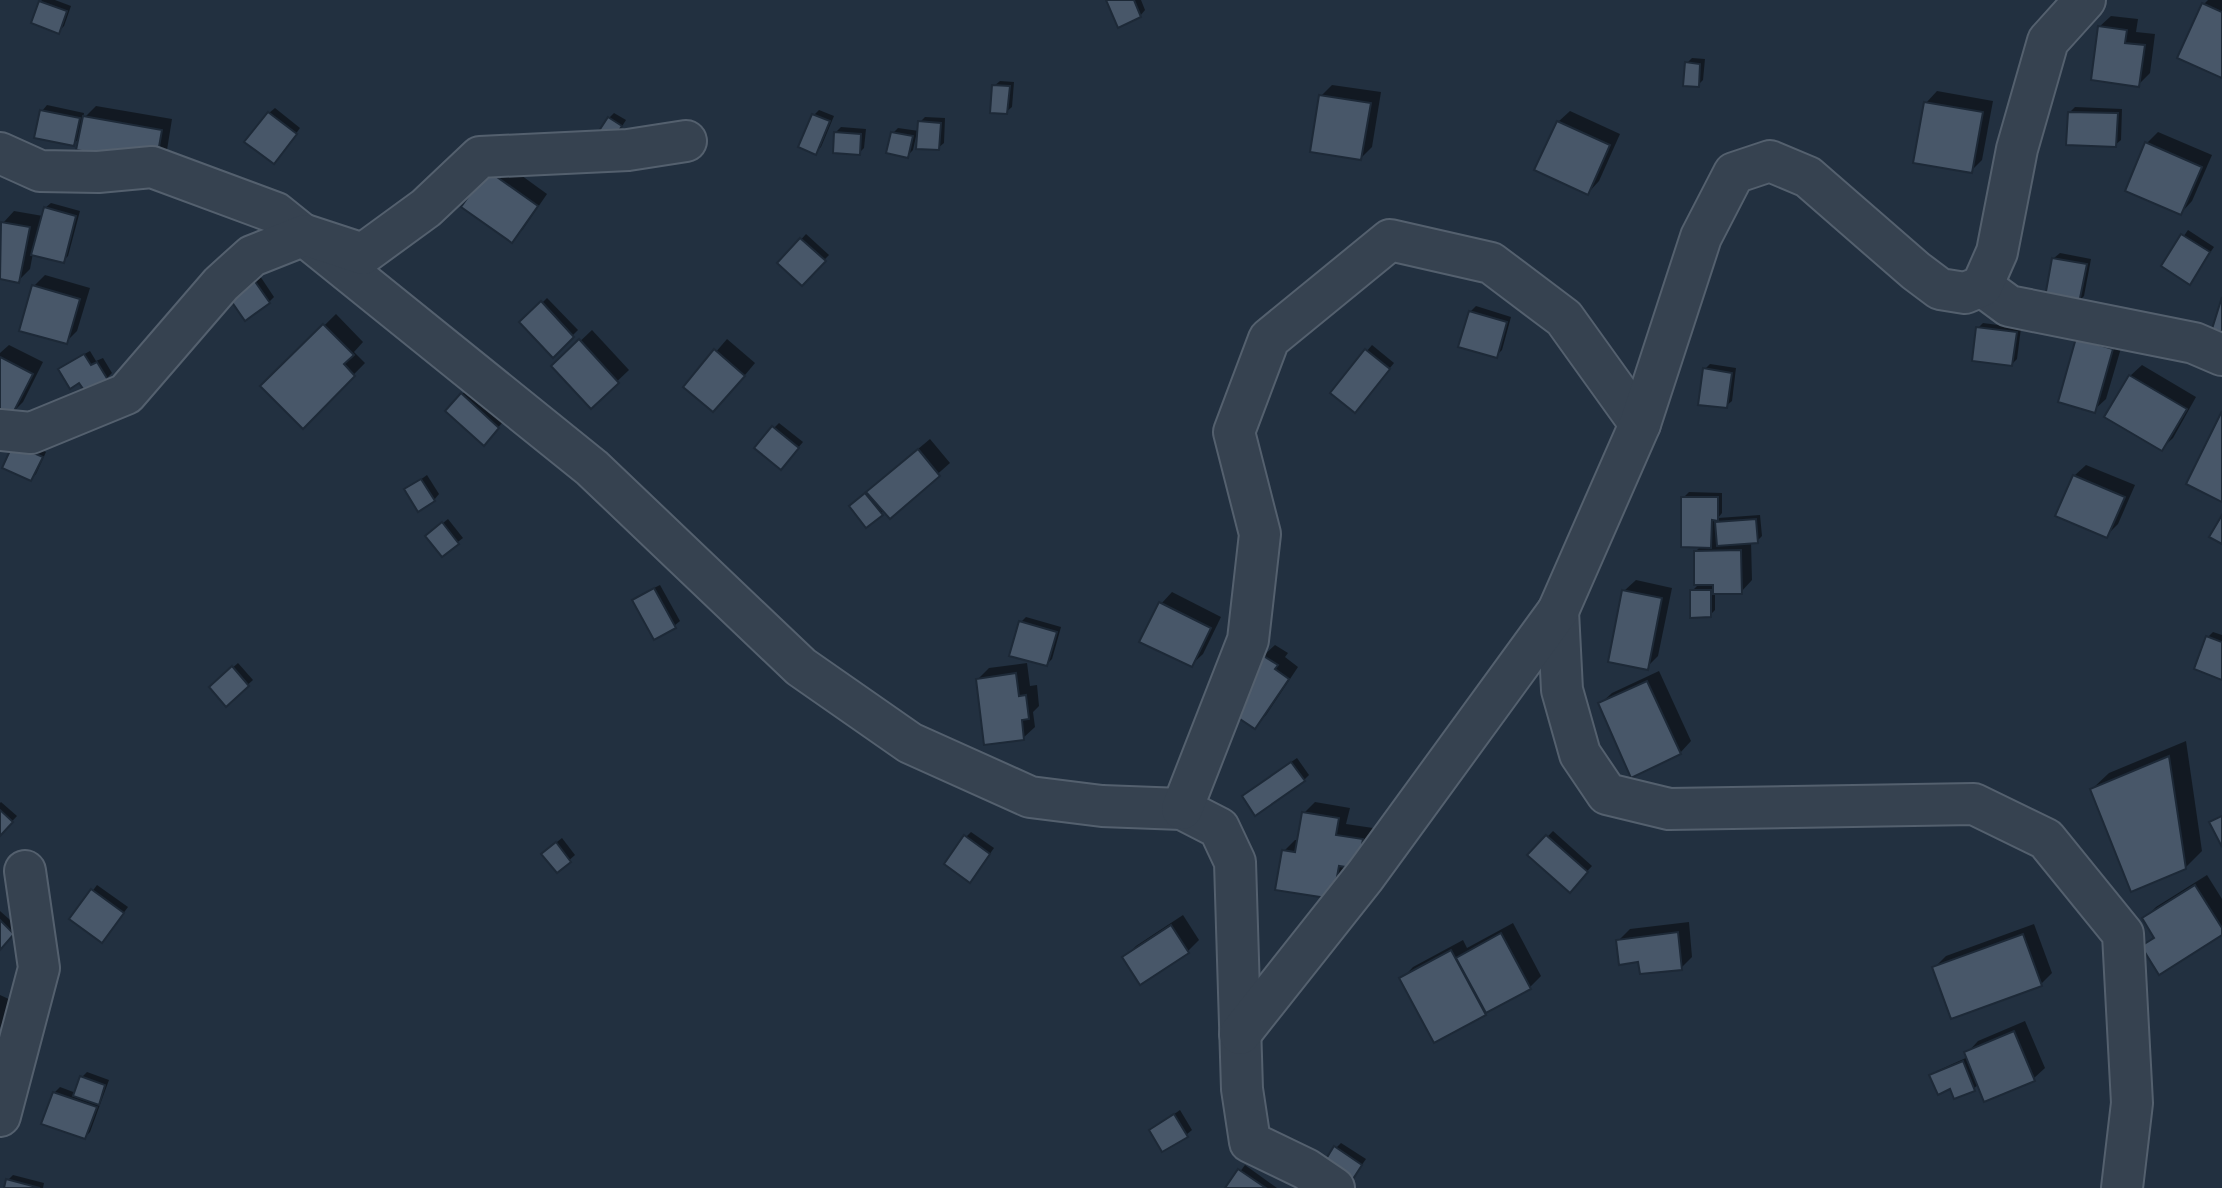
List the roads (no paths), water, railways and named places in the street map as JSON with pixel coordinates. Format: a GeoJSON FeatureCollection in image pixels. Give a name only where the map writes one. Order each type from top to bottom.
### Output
{"type":"FeatureCollection","features":[{"type":"Feature","properties":{"kind":"street"},"geometry":{"type":"LineString","coordinates":[[1240,1034],[1365,876],[1558,611],[1640,424],[1701,237],[1734,173],[1770,161],[1808,177],[1940,289],[1965,293],[1982,286],[1997,252],[2017,149],[2048,41],[2085,0]]}},
{"type":"Feature","properties":{"kind":"street"},"geometry":{"type":"LineString","coordinates":[[0,430],[31,433],[126,394],[221,284],[252,256],[305,235],[363,254],[426,208],[480,157],[628,150],[686,141]]}},
{"type":"Feature","properties":{"kind":"street"},"geometry":{"type":"LineString","coordinates":[[0,153],[40,171],[98,172],[152,167],[276,213],[592,468],[801,667],[910,743],[1030,797],[1102,806],[1182,809],[1219,828],[1235,862],[1242,1089],[1250,1142],[1306,1169],[1334,1188]]}},
{"type":"Feature","properties":{"kind":"street"},"geometry":{"type":"LineString","coordinates":[[1182,809],[1248,640],[1260,534],[1234,432],[1269,339],[1390,240],[1491,263],[1564,318],[1640,424]]}},
{"type":"Feature","properties":{"kind":"street"},"geometry":{"type":"LineString","coordinates":[[1982,286],[2009,306],[2194,343],[2222,355]]}},
{"type":"Feature","properties":{"kind":"street"},"geometry":{"type":"LineString","coordinates":[[1558,611],[1562,690],[1580,754],[1607,794],[1669,809],[1974,804],[2046,839],[2123,934],[2132,1103],[2122,1188]]}},
{"type":"Feature","properties":{"kind":"street"},"geometry":{"type":"LineString","coordinates":[[0,1116],[39,968],[25,871]]}}]}
